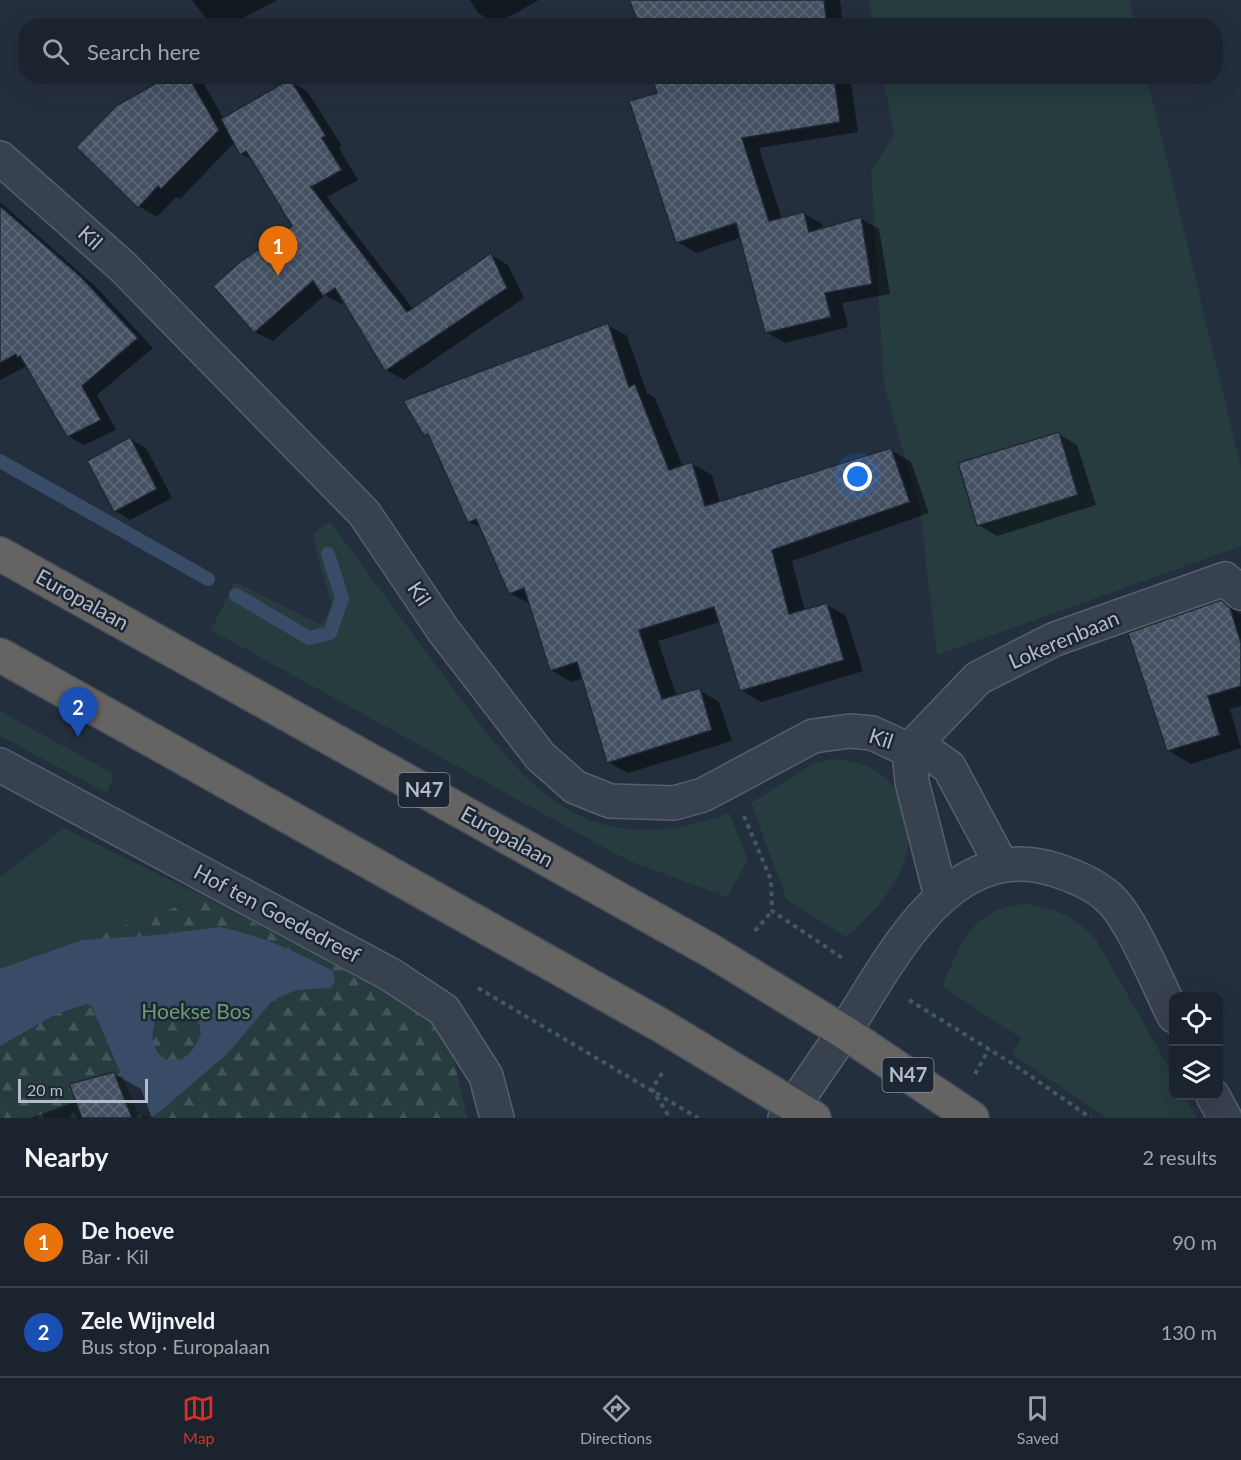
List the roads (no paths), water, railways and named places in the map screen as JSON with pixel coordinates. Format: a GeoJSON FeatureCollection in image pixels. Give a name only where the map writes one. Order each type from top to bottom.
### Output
{"type":"FeatureCollection","features":[{"type":"Feature","properties":{"kind":"highway","name":"Europalaan"},"geometry":{"type":"LineString","coordinates":[[0,554],[708,949],[844,1032],[972,1118]]}},
{"type":"Feature","properties":{"kind":"highway"},"geometry":{"type":"LineString","coordinates":[[0,655],[662,1026],[798,1114]]}},
{"type":"Feature","properties":{"kind":"street","name":"Kil"},"geometry":{"type":"LineString","coordinates":[[0,158],[122,266],[364,513],[457,648],[540,756],[575,787],[610,801],[674,803],[703,795],[813,736],[849,731],[872,733],[909,750],[932,755],[949,767],[1001,864]]}},
{"type":"Feature","properties":{"kind":"street","name":"Lokerenbaan"},"geometry":{"type":"LineString","coordinates":[[909,750],[978,678],[1055,639],[1225,579],[1241,593]]}},
{"type":"Feature","properties":{"kind":"street","name":"Kil"},"geometry":{"type":"LineString","coordinates":[[909,750],[912,782],[941,896]]}},
{"type":"Feature","properties":{"kind":"street","name":"Hof ten Goededreef"},"geometry":{"type":"LineString","coordinates":[[0,765],[391,975],[444,1010],[486,1076],[497,1118]]}},
{"type":"Feature","properties":{"kind":"street"},"geometry":{"type":"LineString","coordinates":[[798,1114],[844,1032],[911,929],[941,896],[966,879],[1001,864],[1040,865],[1074,875],[1109,897],[1132,931],[1169,1008]]}},
{"type":"Feature","properties":{"kind":"street"},"geometry":{"type":"LineString","coordinates":[[1216,1100],[1225,1118]]}},
{"type":"Feature","properties":{"kind":"water"},"geometry":{"type":"Polygon","coordinates":[[[219,927],[234,930],[278,945],[333,971],[335,982],[330,988],[296,990],[272,1001],[228,1053],[150,1118],[138,1113],[92,1007],[87,1004],[56,1014],[0,1046],[0,969],[82,940],[158,935],[219,927]],[[171,1009],[156,1019],[153,1033],[154,1045],[159,1054],[175,1061],[185,1057],[194,1048],[201,1033],[198,1021],[192,1014],[171,1009]]]}},
{"type":"Feature","properties":{"kind":"waterway"},"geometry":{"type":"LineString","coordinates":[[0,461],[208,579]]}},
{"type":"Feature","properties":{"kind":"waterway"},"geometry":{"type":"LineString","coordinates":[[236,595],[309,638],[330,633],[342,598],[328,554]]}},
{"type":"Feature","properties":{"kind":"place","name":"De hoeve"},"geometry":{"type":"Point","coordinates":[278,276]}},
{"type":"Feature","properties":{"kind":"place","name":"Zele Wijnveld"},"geometry":{"type":"Point","coordinates":[78,737]}},
{"type":"Feature","properties":{"kind":"park label","name":"Hoekse Bos"},"geometry":{"type":"Point","coordinates":[196,1012]}}]}
